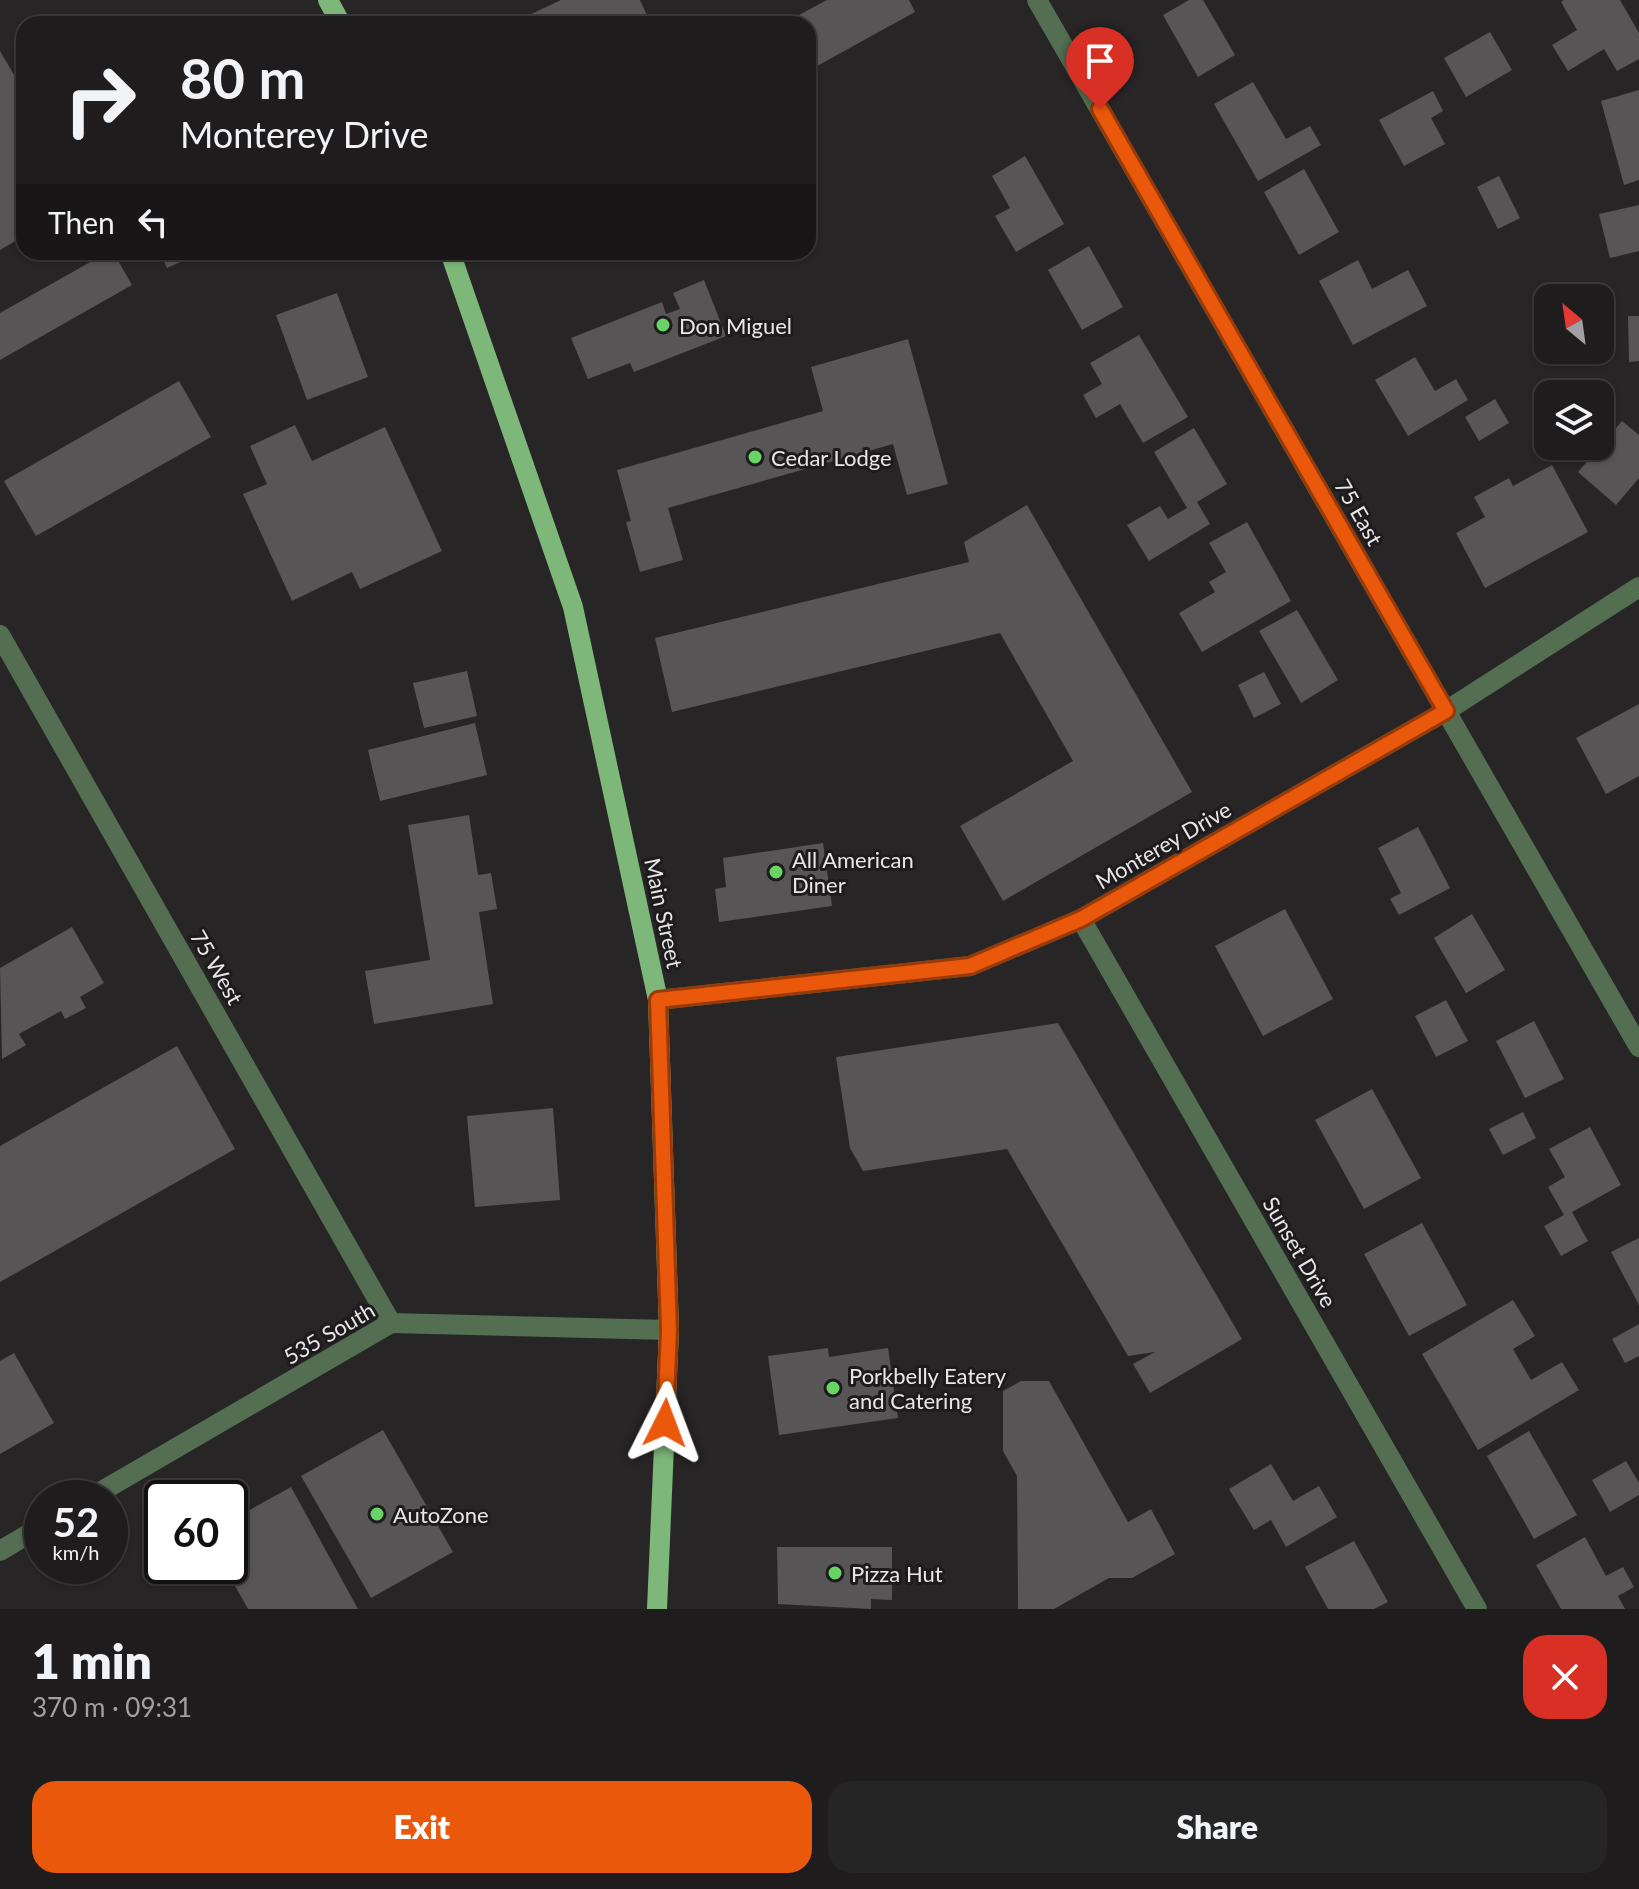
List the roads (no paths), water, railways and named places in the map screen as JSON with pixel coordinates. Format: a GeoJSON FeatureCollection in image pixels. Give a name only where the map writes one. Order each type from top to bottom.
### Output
{"type":"FeatureCollection","features":[{"type":"Feature","properties":{"kind":"main road","name":"Main Street"},"geometry":{"type":"LineString","coordinates":[[453,260],[573,607],[658,1000],[669,1330],[657,1609]]}},
{"type":"Feature","properties":{"kind":"street","name":"75 East"},"geometry":{"type":"LineString","coordinates":[[1037,0],[1639,1047]]}},
{"type":"Feature","properties":{"kind":"street","name":"Monterey Drive"},"geometry":{"type":"LineString","coordinates":[[658,1000],[970,966],[1081,919],[1446,711],[1639,587]]}},
{"type":"Feature","properties":{"kind":"street","name":"75 West"},"geometry":{"type":"LineString","coordinates":[[0,635],[391,1323]]}},
{"type":"Feature","properties":{"kind":"street","name":"Sunset Drive"},"geometry":{"type":"LineString","coordinates":[[1081,919],[1477,1609]]}},
{"type":"Feature","properties":{"kind":"street","name":"535 South"},"geometry":{"type":"LineString","coordinates":[[121,1480],[391,1323],[669,1330]]}},
{"type":"Feature","properties":{"kind":"street"},"geometry":{"type":"LineString","coordinates":[[0,1551],[24,1537]]}},
{"type":"Feature","properties":{"kind":"place","name":"Don Miguel"},"geometry":{"type":"Point","coordinates":[663,325]}},
{"type":"Feature","properties":{"kind":"place","name":"Cedar Lodge"},"geometry":{"type":"Point","coordinates":[755,457]}},
{"type":"Feature","properties":{"kind":"place","name":"All American Diner"},"geometry":{"type":"Point","coordinates":[776,872]}},
{"type":"Feature","properties":{"kind":"place","name":"Porkbelly Eatery and Catering"},"geometry":{"type":"Point","coordinates":[833,1388]}},
{"type":"Feature","properties":{"kind":"place","name":"AutoZone"},"geometry":{"type":"Point","coordinates":[377,1514]}},
{"type":"Feature","properties":{"kind":"place","name":"Pizza Hut"},"geometry":{"type":"Point","coordinates":[835,1573]}}]}
